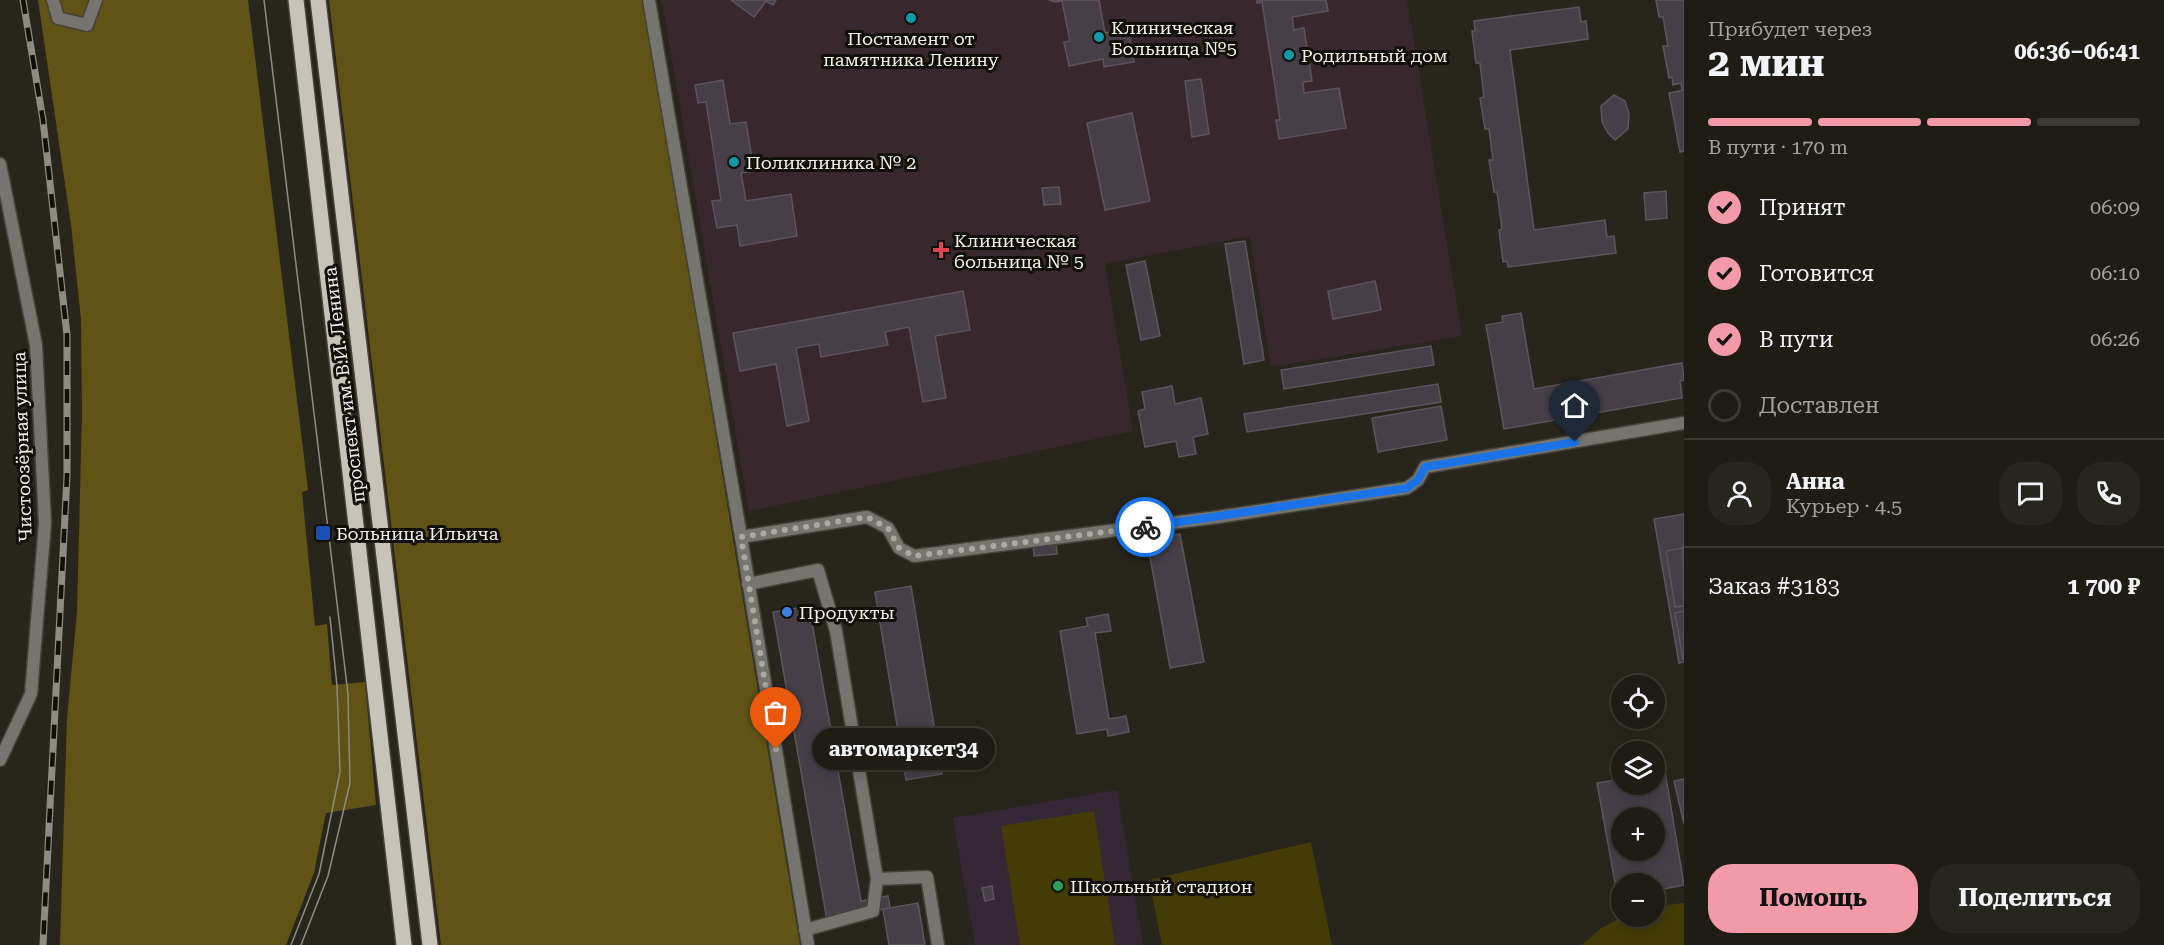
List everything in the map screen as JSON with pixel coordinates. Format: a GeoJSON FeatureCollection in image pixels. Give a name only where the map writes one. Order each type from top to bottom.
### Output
{"type":"FeatureCollection","features":[{"type":"Feature","properties":{"kind":"main road","name":"проспект им. В.И. Ленина"},"geometry":{"type":"LineString","coordinates":[[296,0],[404,945]]}},
{"type":"Feature","properties":{"kind":"main road","name":"проспект им. В.И. Ленина"},"geometry":{"type":"LineString","coordinates":[[318,0],[430,945]]}},
{"type":"Feature","properties":{"kind":"street"},"geometry":{"type":"LineString","coordinates":[[53,0],[58,18],[87,25],[96,0]]}},
{"type":"Feature","properties":{"kind":"street"},"geometry":{"type":"LineString","coordinates":[[649,0],[808,945]]}},
{"type":"Feature","properties":{"kind":"street","name":"Чистоозёрная улица"},"geometry":{"type":"LineString","coordinates":[[0,164],[36,345],[45,523],[31,694],[0,760]]}},
{"type":"Feature","properties":{"kind":"street"},"geometry":{"type":"LineString","coordinates":[[741,537],[867,517],[888,528],[899,548],[914,556],[1218,517],[1407,488],[1418,480],[1425,467],[1684,423]]}},
{"type":"Feature","properties":{"kind":"street"},"geometry":{"type":"LineString","coordinates":[[748,584],[818,570],[836,631],[877,879],[873,911],[805,930]]}},
{"type":"Feature","properties":{"kind":"street"},"geometry":{"type":"LineString","coordinates":[[877,879],[927,877],[938,945]]}},
{"type":"Feature","properties":{"kind":"shaded area"},"geometry":{"type":"Polygon","coordinates":[[[38,0],[248,0],[308,490],[302,492],[315,626],[327,624],[332,685],[365,682],[376,805],[326,813],[314,873],[286,945],[60,945],[67,718],[77,612],[82,414],[81,319],[71,225],[38,0]]]}},
{"type":"Feature","properties":{"kind":"shaded area"},"geometry":{"type":"Polygon","coordinates":[[[329,0],[644,0],[800,945],[441,945],[329,0]]]}},
{"type":"Feature","properties":{"kind":"shaded area","name":"Клиническая больница № 5"},"geometry":{"type":"Polygon","coordinates":[[[662,0],[1407,0],[1462,336],[1271,367],[1250,236],[1105,264],[1133,431],[749,511],[662,0]]]}},
{"type":"Feature","properties":{"kind":"shaded area"},"geometry":{"type":"Polygon","coordinates":[[[1117,790],[1143,945],[975,945],[953,818],[1117,790]]]}},
{"type":"Feature","properties":{"kind":"shaded area","name":"Школьный стадион"},"geometry":{"type":"Polygon","coordinates":[[[1094,811],[1115,945],[1020,945],[1001,826],[1094,811]]]}},
{"type":"Feature","properties":{"kind":"shaded area"},"geometry":{"type":"Polygon","coordinates":[[[1311,842],[1332,945],[1162,945],[1149,880],[1311,842]]]}},
{"type":"Feature","properties":{"kind":"shaded area"},"geometry":{"type":"Polygon","coordinates":[[[1684,903],[1684,945],[1582,945],[1600,929],[1611,923],[1611,927],[1665,927],[1665,905],[1684,903]]]}},
{"type":"Feature","properties":{"kind":"building"},"geometry":{"type":"Polygon","coordinates":[[[731,0],[776,0],[773,5],[766,1],[754,17],[731,0]]]}},
{"type":"Feature","properties":{"kind":"building","name":"Клиническая Больница №5"},"geometry":{"type":"Polygon","coordinates":[[[1049,0],[1099,0],[1105,33],[1128,28],[1134,62],[1104,67],[1103,59],[1069,66],[1064,42],[1070,41],[1062,1],[1049,0]]]}},
{"type":"Feature","properties":{"kind":"building","name":"Родильный дом"},"geometry":{"type":"Polygon","coordinates":[[[1257,0],[1326,0],[1328,11],[1292,17],[1294,30],[1304,28],[1312,81],[1303,82],[1304,93],[1339,88],[1346,128],[1279,139],[1276,120],[1280,120],[1262,2],[1257,3],[1257,0]]]}},
{"type":"Feature","properties":{"kind":"building"},"geometry":{"type":"Polygon","coordinates":[[[1656,0],[1684,0],[1684,90],[1682,91],[1681,83],[1673,85],[1672,77],[1669,78],[1663,46],[1668,46],[1663,17],[1659,17],[1656,0]]]}},
{"type":"Feature","properties":{"kind":"building"},"geometry":{"type":"Polygon","coordinates":[[[1579,7],[1581,22],[1586,21],[1588,39],[1510,50],[1534,230],[1605,220],[1607,237],[1614,236],[1616,253],[1508,267],[1507,261],[1503,262],[1499,230],[1502,229],[1497,192],[1494,192],[1489,160],[1493,160],[1489,129],[1485,129],[1480,98],[1484,97],[1480,63],[1476,63],[1472,31],[1475,31],[1474,21],[1579,7]]]}},
{"type":"Feature","properties":{"kind":"building"},"geometry":{"type":"Polygon","coordinates":[[[1201,79],[1209,134],[1192,137],[1185,81],[1201,79]]]}},
{"type":"Feature","properties":{"kind":"building","name":"Поликлиника № 2"},"geometry":{"type":"Polygon","coordinates":[[[723,80],[730,124],[746,122],[754,171],[741,173],[746,201],[791,194],[797,236],[740,246],[737,225],[717,228],[712,201],[721,200],[706,102],[698,103],[695,85],[723,80]]]}},
{"type":"Feature","properties":{"kind":"building"},"geometry":{"type":"Polygon","coordinates":[[[1684,90],[1684,151],[1680,152],[1669,93],[1684,90]]]}},
{"type":"Feature","properties":{"kind":"building"},"geometry":{"type":"Polygon","coordinates":[[[1614,95],[1625,101],[1629,114],[1628,129],[1615,140],[1602,122],[1601,106],[1614,95]]]}},
{"type":"Feature","properties":{"kind":"building"},"geometry":{"type":"Polygon","coordinates":[[[1132,113],[1150,201],[1105,210],[1087,123],[1132,113]]]}},
{"type":"Feature","properties":{"kind":"building"},"geometry":{"type":"Polygon","coordinates":[[[1059,187],[1061,204],[1044,205],[1042,188],[1059,187]]]}},
{"type":"Feature","properties":{"kind":"building"},"geometry":{"type":"Polygon","coordinates":[[[1666,191],[1667,218],[1646,220],[1644,193],[1666,191]]]}},
{"type":"Feature","properties":{"kind":"building"},"geometry":{"type":"Polygon","coordinates":[[[1245,241],[1264,360],[1244,364],[1225,244],[1245,241]]]}},
{"type":"Feature","properties":{"kind":"building"},"geometry":{"type":"Polygon","coordinates":[[[1145,261],[1160,336],[1141,340],[1126,265],[1145,261]]]}},
{"type":"Feature","properties":{"kind":"building"},"geometry":{"type":"Polygon","coordinates":[[[1375,281],[1381,310],[1333,319],[1328,291],[1375,281]]]}},
{"type":"Feature","properties":{"kind":"building"},"geometry":{"type":"Polygon","coordinates":[[[963,291],[970,330],[935,336],[946,398],[923,402],[909,327],[885,332],[888,345],[821,357],[819,344],[796,348],[809,421],[787,426],[776,364],[740,371],[733,333],[963,291]]]}},
{"type":"Feature","properties":{"kind":"building"},"geometry":{"type":"Polygon","coordinates":[[[1521,313],[1534,389],[1682,363],[1684,380],[1680,381],[1682,398],[1504,429],[1486,325],[1503,322],[1502,316],[1521,313]]]}},
{"type":"Feature","properties":{"kind":"building"},"geometry":{"type":"Polygon","coordinates":[[[1431,346],[1434,365],[1284,389],[1281,370],[1431,346]]]}},
{"type":"Feature","properties":{"kind":"building"},"geometry":{"type":"Polygon","coordinates":[[[1438,384],[1441,402],[1247,432],[1244,414],[1438,384]]]}},
{"type":"Feature","properties":{"kind":"building"},"geometry":{"type":"Polygon","coordinates":[[[1172,386],[1175,404],[1201,398],[1208,434],[1193,437],[1196,454],[1179,457],[1176,441],[1145,447],[1138,411],[1145,409],[1142,392],[1172,386]]]}},
{"type":"Feature","properties":{"kind":"building"},"geometry":{"type":"Polygon","coordinates":[[[1441,406],[1447,440],[1378,452],[1372,418],[1441,406]]]}},
{"type":"Feature","properties":{"kind":"building"},"geometry":{"type":"Polygon","coordinates":[[[1684,514],[1684,662],[1679,663],[1654,519],[1684,514]]]}},
{"type":"Feature","properties":{"kind":"building"},"geometry":{"type":"Polygon","coordinates":[[[1180,534],[1204,662],[1170,668],[1147,540],[1180,534]]]}},
{"type":"Feature","properties":{"kind":"building"},"geometry":{"type":"Polygon","coordinates":[[[1056,541],[1057,554],[1034,556],[1033,543],[1056,541]]]}},
{"type":"Feature","properties":{"kind":"building"},"geometry":{"type":"Polygon","coordinates":[[[1683,548],[1684,606],[1675,607],[1666,551],[1683,548]]]}},
{"type":"Feature","properties":{"kind":"building"},"geometry":{"type":"Polygon","coordinates":[[[911,586],[942,774],[906,780],[875,592],[911,586]]]}},
{"type":"Feature","properties":{"kind":"building"},"geometry":{"type":"Polygon","coordinates":[[[809,606],[861,901],[888,896],[890,908],[827,920],[773,612],[809,606]]]}},
{"type":"Feature","properties":{"kind":"building"},"geometry":{"type":"Polygon","coordinates":[[[1684,611],[1684,659],[1683,659],[1675,613],[1684,611]]]}},
{"type":"Feature","properties":{"kind":"building"},"geometry":{"type":"Polygon","coordinates":[[[1108,614],[1111,631],[1095,633],[1109,719],[1126,716],[1129,732],[1108,736],[1107,729],[1077,734],[1060,631],[1088,626],[1086,618],[1108,614]]]}},
{"type":"Feature","properties":{"kind":"building"},"geometry":{"type":"Polygon","coordinates":[[[1665,771],[1684,885],[1665,889],[1665,873],[1613,873],[1611,861],[1665,861],[1665,807],[1611,807],[1611,860],[1597,783],[1611,781],[1611,795],[1665,795],[1665,771]]]}},
{"type":"Feature","properties":{"kind":"building"},"geometry":{"type":"Polygon","coordinates":[[[1684,779],[1684,824],[1674,781],[1684,779]]]}},
{"type":"Feature","properties":{"kind":"building"},"geometry":{"type":"Polygon","coordinates":[[[992,886],[994,899],[985,901],[982,888],[992,886]]]}},
{"type":"Feature","properties":{"kind":"building"},"geometry":{"type":"Polygon","coordinates":[[[918,903],[925,945],[889,945],[883,909],[918,903]]]}},
{"type":"Feature","properties":{"kind":"tram line"},"geometry":{"type":"LineString","coordinates":[[264,0],[348,694],[350,783],[328,876],[301,945]]}},
{"type":"Feature","properties":{"kind":"tram line"},"geometry":{"type":"LineString","coordinates":[[291,945],[319,874],[340,772],[337,686],[330,617]]}},
{"type":"Feature","properties":{"kind":"railway"},"geometry":{"type":"LineString","coordinates":[[23,0],[43,120],[67,335],[67,476],[43,945]]}},
{"type":"Feature","properties":{"kind":"way so far"},"geometry":{"type":"LineString","coordinates":[[776,749],[741,537],[867,517],[888,528],[899,548],[914,556],[1145,527]]}},
{"type":"Feature","properties":{"kind":"place","name":"Постамент от памятника Ленину"},"geometry":{"type":"Point","coordinates":[911,18]}},
{"type":"Feature","properties":{"kind":"place","name":"Клиническая Больница №5"},"geometry":{"type":"Point","coordinates":[1099,37]}},
{"type":"Feature","properties":{"kind":"place","name":"Родильный дом"},"geometry":{"type":"Point","coordinates":[1289,55]}},
{"type":"Feature","properties":{"kind":"place","name":"Поликлиника № 2"},"geometry":{"type":"Point","coordinates":[734,162]}},
{"type":"Feature","properties":{"kind":"place","name":"Клиническая больница № 5"},"geometry":{"type":"Point","coordinates":[941,250]}},
{"type":"Feature","properties":{"kind":"place","name":"Больница Ильича"},"geometry":{"type":"Point","coordinates":[323,533]}},
{"type":"Feature","properties":{"kind":"place","name":"Продукты"},"geometry":{"type":"Point","coordinates":[787,612]}},
{"type":"Feature","properties":{"kind":"place","name":"автомаркет34"},"geometry":{"type":"Point","coordinates":[776,749]}},
{"type":"Feature","properties":{"kind":"place","name":"Школьный стадион"},"geometry":{"type":"Point","coordinates":[1058,886]}},
{"type":"Feature","properties":{"kind":"route"},"geometry":{"type":"LineString","coordinates":[[1145,527],[1407,488],[1418,480],[1425,467],[1575,442]]}}]}
